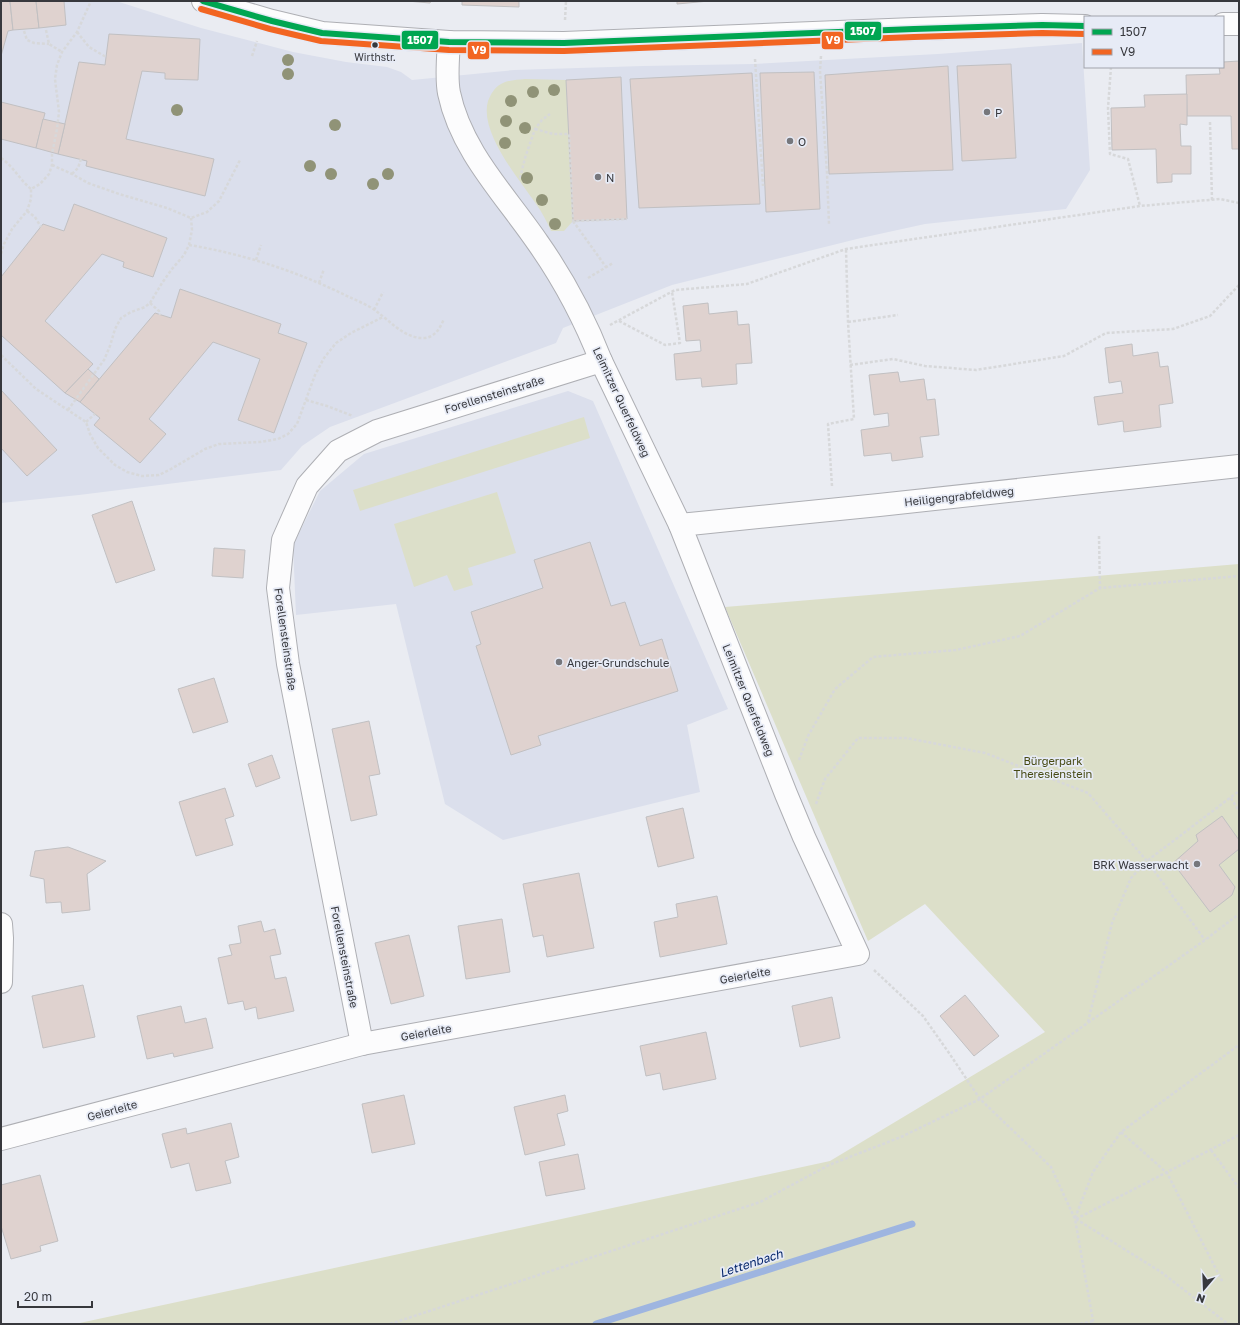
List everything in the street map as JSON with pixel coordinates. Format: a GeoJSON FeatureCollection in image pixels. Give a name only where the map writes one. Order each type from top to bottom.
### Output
{"type":"FeatureCollection","features":[{"type":"Feature","properties":{"kind":"street"},"geometry":{"type":"LineString","coordinates":[[203,1],[272,21],[322,33],[449,42],[564,43],[914,29],[1042,25],[1084,26]]}},
{"type":"Feature","properties":{"kind":"street"},"geometry":{"type":"LineString","coordinates":[[1224,24],[1239,24]]}},
{"type":"Feature","properties":{"kind":"street","name":"Leimitzer Querfeldweg"},"geometry":{"type":"LineString","coordinates":[[449,42],[449,93],[459,124],[477,158],[539,244],[591,335],[601,361],[680,524],[786,794],[804,837],[858,954]]}},
{"type":"Feature","properties":{"kind":"street","name":"Forellensteinstraße"},"geometry":{"type":"LineString","coordinates":[[362,1044],[288,664],[278,588],[283,540],[308,486],[338,451],[377,431],[601,361]]}},
{"type":"Feature","properties":{"kind":"street","name":"Heiligengrabfeldweg"},"geometry":{"type":"LineString","coordinates":[[680,524],[1239,466]]}},
{"type":"Feature","properties":{"kind":"street"},"geometry":{"type":"LineString","coordinates":[[1,924],[1,982]]}},
{"type":"Feature","properties":{"kind":"street","name":"Geierleite"},"geometry":{"type":"LineString","coordinates":[[1,1134],[362,1044],[858,954]]}},
{"type":"Feature","properties":{"kind":"path"},"geometry":{"type":"LineString","coordinates":[[31,189],[40,184],[49,174],[52,165],[52,154],[59,112],[56,79],[57,65],[62,52],[77,32],[91,1]]}},
{"type":"Feature","properties":{"kind":"path"},"geometry":{"type":"LineString","coordinates":[[46,30],[49,44]]}},
{"type":"Feature","properties":{"kind":"path"},"geometry":{"type":"LineString","coordinates":[[24,31],[27,40],[34,43],[49,44],[62,52]]}},
{"type":"Feature","properties":{"kind":"path"},"geometry":{"type":"LineString","coordinates":[[77,32],[89,47],[106,56]]}},
{"type":"Feature","properties":{"kind":"path"},"geometry":{"type":"LineString","coordinates":[[252,56],[258,37]]}},
{"type":"Feature","properties":{"kind":"path"},"geometry":{"type":"LineString","coordinates":[[1111,68],[1108,108],[1110,154],[1128,159],[1140,206]]}},
{"type":"Feature","properties":{"kind":"path"},"geometry":{"type":"LineString","coordinates":[[820,71],[829,224]]}},
{"type":"Feature","properties":{"kind":"path"},"geometry":{"type":"LineString","coordinates":[[756,73],[763,186]]}},
{"type":"Feature","properties":{"kind":"path"},"geometry":{"type":"LineString","coordinates":[[509,203],[518,189],[525,158],[536,129],[542,120],[550,114]]}},
{"type":"Feature","properties":{"kind":"path"},"geometry":{"type":"LineString","coordinates":[[1210,122],[1212,200]]}},
{"type":"Feature","properties":{"kind":"path"},"geometry":{"type":"LineString","coordinates":[[536,129],[553,134],[569,134],[572,221],[606,267]]}},
{"type":"Feature","properties":{"kind":"path"},"geometry":{"type":"LineString","coordinates":[[1,158],[31,189],[31,199],[27,211],[12,229],[4,244],[1,254]]}},
{"type":"Feature","properties":{"kind":"path"},"geometry":{"type":"LineString","coordinates":[[72,174],[78,168],[81,159]]}},
{"type":"Feature","properties":{"kind":"path"},"geometry":{"type":"LineString","coordinates":[[52,165],[88,183],[167,208],[191,218],[207,212],[219,201],[240,160]]}},
{"type":"Feature","properties":{"kind":"path"},"geometry":{"type":"LineString","coordinates":[[591,335],[675,290],[747,284],[846,249],[1140,206],[1220,199],[1239,203]]}},
{"type":"Feature","properties":{"kind":"path"},"geometry":{"type":"LineString","coordinates":[[27,211],[35,217],[40,227]]}},
{"type":"Feature","properties":{"kind":"path"},"geometry":{"type":"LineString","coordinates":[[68,410],[73,401],[104,360],[115,329],[121,318],[131,312],[145,307],[150,303],[162,283],[184,255],[190,245],[192,230],[191,218]]}},
{"type":"Feature","properties":{"kind":"path"},"geometry":{"type":"LineString","coordinates":[[572,221],[627,219]]}},
{"type":"Feature","properties":{"kind":"path"},"geometry":{"type":"LineString","coordinates":[[190,245],[256,260],[319,283],[349,296],[374,310],[398,329],[413,336],[423,338],[433,335],[439,329],[444,319]]}},
{"type":"Feature","properties":{"kind":"path"},"geometry":{"type":"LineString","coordinates":[[256,260],[261,245]]}},
{"type":"Feature","properties":{"kind":"path"},"geometry":{"type":"LineString","coordinates":[[834,509],[828,424],[854,419],[850,365],[846,249]]}},
{"type":"Feature","properties":{"kind":"path"},"geometry":{"type":"LineString","coordinates":[[567,291],[613,263]]}},
{"type":"Feature","properties":{"kind":"path"},"geometry":{"type":"LineString","coordinates":[[319,283],[324,269]]}},
{"type":"Feature","properties":{"kind":"path"},"geometry":{"type":"LineString","coordinates":[[850,365],[894,359],[926,366],[976,370],[1064,356],[1106,333],[1172,329],[1210,316],[1239,285]]}},
{"type":"Feature","properties":{"kind":"path"},"geometry":{"type":"LineString","coordinates":[[374,310],[383,292]]}},
{"type":"Feature","properties":{"kind":"path"},"geometry":{"type":"LineString","coordinates":[[618,320],[665,345],[680,343],[672,292]]}},
{"type":"Feature","properties":{"kind":"path"},"geometry":{"type":"LineString","coordinates":[[150,303],[159,310],[160,315]]}},
{"type":"Feature","properties":{"kind":"path"},"geometry":{"type":"LineString","coordinates":[[848,322],[898,315]]}},
{"type":"Feature","properties":{"kind":"path"},"geometry":{"type":"LineString","coordinates":[[1,355],[36,389],[86,422],[90,434],[98,448],[115,465],[127,472],[142,476],[159,475],[205,449],[219,444],[260,442],[278,439],[288,434],[297,424],[315,375],[324,358],[336,343],[383,316]]}},
{"type":"Feature","properties":{"kind":"path"},"geometry":{"type":"LineString","coordinates":[[306,400],[327,406],[355,417]]}},
{"type":"Feature","properties":{"kind":"path"},"geometry":{"type":"LineString","coordinates":[[86,422],[96,414]]}},
{"type":"Feature","properties":{"kind":"path"},"geometry":{"type":"LineString","coordinates":[[1099,536],[1100,588]]}},
{"type":"Feature","properties":{"kind":"path"},"geometry":{"type":"LineString","coordinates":[[786,794],[808,736],[835,689],[873,657],[956,650],[1020,636],[1100,588],[1239,576]]}},
{"type":"Feature","properties":{"kind":"path"},"geometry":{"type":"LineString","coordinates":[[804,837],[825,779],[858,738],[906,738],[985,753],[1088,793],[1147,861],[1205,940]]}},
{"type":"Feature","properties":{"kind":"path"},"geometry":{"type":"LineString","coordinates":[[1088,1022],[1112,923],[1131,878],[1147,861],[1239,791]]}},
{"type":"Feature","properties":{"kind":"path"},"geometry":{"type":"LineString","coordinates":[[1231,798],[1239,811]]}},
{"type":"Feature","properties":{"kind":"path"},"geometry":{"type":"LineString","coordinates":[[390,1324],[760,1202],[829,1165],[901,1137],[980,1098],[1205,940],[1239,914]]}},
{"type":"Feature","properties":{"kind":"path"},"geometry":{"type":"LineString","coordinates":[[858,954],[923,1016],[980,1098],[1052,1167],[1075,1219],[1094,1323],[1080,1324]]}},
{"type":"Feature","properties":{"kind":"path"},"geometry":{"type":"LineString","coordinates":[[1075,1219],[1093,1172],[1121,1132],[1239,1045]]}},
{"type":"Feature","properties":{"kind":"path"},"geometry":{"type":"LineString","coordinates":[[1121,1132],[1166,1173],[1223,1283]]}},
{"type":"Feature","properties":{"kind":"path"},"geometry":{"type":"LineString","coordinates":[[1075,1219],[1239,1135]]}},
{"type":"Feature","properties":{"kind":"path"},"geometry":{"type":"LineString","coordinates":[[1211,1150],[1239,1188]]}},
{"type":"Feature","properties":{"kind":"path"},"geometry":{"type":"LineString","coordinates":[[1075,1219],[1161,1272],[1228,1324]]}},
{"type":"Feature","properties":{"kind":"shaded area"},"geometry":{"type":"Polygon","coordinates":[[[1,1],[116,1],[201,28],[293,52],[346,62],[387,67],[401,72],[412,80],[514,70],[753,64],[938,54],[1082,43],[1090,170],[1066,209],[925,224],[861,238],[672,285],[563,328],[556,343],[330,427],[302,446],[281,470],[1,503],[1,1]]]}},
{"type":"Feature","properties":{"kind":"shaded area","name":"Anger-Grundschule"},"geometry":{"type":"Polygon","coordinates":[[[568,391],[593,401],[728,709],[687,725],[700,792],[503,840],[445,804],[396,604],[296,615],[293,545],[320,491],[364,454],[568,391]]]}},
{"type":"Feature","properties":{"kind":"green space"},"geometry":{"type":"Polygon","coordinates":[[[512,80],[566,80],[573,221],[564,231],[551,231],[540,210],[502,155],[489,127],[487,113],[488,101],[496,87],[512,80]]]}},
{"type":"Feature","properties":{"kind":"green space"},"geometry":{"type":"Polygon","coordinates":[[[584,417],[590,438],[360,511],[353,490],[584,417]]]}},
{"type":"Feature","properties":{"kind":"green space"},"geometry":{"type":"Polygon","coordinates":[[[497,492],[516,553],[468,568],[473,585],[454,591],[447,575],[414,587],[394,524],[497,492]]]}},
{"type":"Feature","properties":{"kind":"green space","name":"Bürgerpark Theresienstein"},"geometry":{"type":"Polygon","coordinates":[[[1239,564],[1239,1324],[75,1324],[830,1161],[1045,1032],[925,904],[868,941],[725,607],[1239,564]]]}},
{"type":"Feature","properties":{"kind":"building"},"geometry":{"type":"Polygon","coordinates":[[[1,1],[10,1],[13,30],[8,31],[1,56],[1,1]]]}},
{"type":"Feature","properties":{"kind":"building"},"geometry":{"type":"Polygon","coordinates":[[[10,1],[36,1],[39,28],[13,30],[10,1]]]}},
{"type":"Feature","properties":{"kind":"building"},"geometry":{"type":"Polygon","coordinates":[[[36,1],[64,1],[66,25],[39,28],[36,1]]]}},
{"type":"Feature","properties":{"kind":"building"},"geometry":{"type":"Polygon","coordinates":[[[407,1],[431,1],[430,3],[407,1]]]}},
{"type":"Feature","properties":{"kind":"building"},"geometry":{"type":"Polygon","coordinates":[[[462,1],[519,1],[519,7],[462,5],[462,1]]]}},
{"type":"Feature","properties":{"kind":"building"},"geometry":{"type":"Polygon","coordinates":[[[677,1],[709,1],[677,4],[677,1]]]}},
{"type":"Feature","properties":{"kind":"building"},"geometry":{"type":"Polygon","coordinates":[[[109,34],[200,39],[198,80],[165,79],[165,73],[142,71],[126,139],[214,159],[205,196],[86,166],[87,161],[58,154],[79,62],[105,65],[109,34]]]}},
{"type":"Feature","properties":{"kind":"building"},"geometry":{"type":"Polygon","coordinates":[[[1239,61],[1239,149],[1232,149],[1231,116],[1187,116],[1186,75],[1220,74],[1219,68],[1224,68],[1224,62],[1239,61]]]}},
{"type":"Feature","properties":{"kind":"building","name":"P"},"geometry":{"type":"Polygon","coordinates":[[[1011,64],[1016,158],[962,161],[957,66],[1011,64]]]}},
{"type":"Feature","properties":{"kind":"building"},"geometry":{"type":"Polygon","coordinates":[[[948,66],[953,170],[829,174],[825,75],[948,66]]]}},
{"type":"Feature","properties":{"kind":"building","name":"O"},"geometry":{"type":"Polygon","coordinates":[[[814,72],[820,209],[766,212],[760,73],[814,72]]]}},
{"type":"Feature","properties":{"kind":"building"},"geometry":{"type":"Polygon","coordinates":[[[752,73],[760,204],[639,208],[630,79],[752,73]]]}},
{"type":"Feature","properties":{"kind":"building","name":"N"},"geometry":{"type":"Polygon","coordinates":[[[621,77],[627,219],[573,221],[566,80],[621,77]]]}},
{"type":"Feature","properties":{"kind":"building"},"geometry":{"type":"Polygon","coordinates":[[[1187,94],[1187,125],[1180,124],[1181,146],[1191,146],[1191,174],[1172,174],[1172,182],[1157,183],[1156,149],[1112,150],[1111,108],[1145,107],[1144,95],[1187,94]]]}},
{"type":"Feature","properties":{"kind":"building"},"geometry":{"type":"Polygon","coordinates":[[[1,102],[45,113],[36,148],[1,139],[1,102]]]}},
{"type":"Feature","properties":{"kind":"building"},"geometry":{"type":"Polygon","coordinates":[[[43,119],[65,124],[58,154],[36,148],[43,119]]]}},
{"type":"Feature","properties":{"kind":"building"},"geometry":{"type":"Polygon","coordinates":[[[74,204],[167,238],[153,277],[123,267],[124,262],[102,254],[45,321],[93,364],[65,393],[1,335],[1,277],[43,224],[64,231],[74,204]]]}},
{"type":"Feature","properties":{"kind":"building"},"geometry":{"type":"Polygon","coordinates":[[[180,289],[281,324],[278,333],[307,343],[274,433],[238,420],[260,359],[213,342],[149,419],[166,434],[140,463],[94,425],[100,418],[80,402],[155,313],[171,318],[180,289]]]}},
{"type":"Feature","properties":{"kind":"building"},"geometry":{"type":"Polygon","coordinates":[[[708,303],[709,314],[737,311],[738,325],[749,324],[752,363],[736,364],[737,384],[702,387],[701,378],[676,380],[674,354],[701,351],[700,340],[686,341],[683,306],[708,303]]]}},
{"type":"Feature","properties":{"kind":"building"},"geometry":{"type":"Polygon","coordinates":[[[1132,344],[1133,356],[1158,352],[1160,367],[1168,366],[1173,403],[1159,405],[1161,427],[1124,432],[1123,421],[1098,425],[1094,397],[1123,393],[1121,381],[1109,383],[1105,348],[1132,344]]]}},
{"type":"Feature","properties":{"kind":"building"},"geometry":{"type":"Polygon","coordinates":[[[88,369],[99,379],[80,402],[65,393],[88,369]]]}},
{"type":"Feature","properties":{"kind":"building"},"geometry":{"type":"Polygon","coordinates":[[[898,372],[900,382],[924,379],[927,400],[935,399],[939,435],[920,437],[923,457],[892,461],[891,453],[864,456],[861,430],[889,426],[888,413],[874,415],[869,375],[898,372]]]}},
{"type":"Feature","properties":{"kind":"building"},"geometry":{"type":"Polygon","coordinates":[[[1,390],[57,450],[27,476],[1,448],[1,390]]]}},
{"type":"Feature","properties":{"kind":"building"},"geometry":{"type":"Polygon","coordinates":[[[132,501],[155,570],[116,583],[92,515],[132,501]]]}},
{"type":"Feature","properties":{"kind":"building"},"geometry":{"type":"Polygon","coordinates":[[[590,542],[611,606],[625,602],[640,646],[662,639],[678,691],[538,736],[541,745],[511,755],[476,646],[481,644],[471,612],[543,588],[534,560],[590,542]]]}},
{"type":"Feature","properties":{"kind":"building"},"geometry":{"type":"Polygon","coordinates":[[[214,548],[245,550],[243,578],[212,576],[214,548]]]}},
{"type":"Feature","properties":{"kind":"building"},"geometry":{"type":"Polygon","coordinates":[[[214,678],[228,722],[193,733],[178,689],[214,678]]]}},
{"type":"Feature","properties":{"kind":"building"},"geometry":{"type":"Polygon","coordinates":[[[369,721],[380,774],[369,776],[377,815],[351,821],[332,729],[369,721]]]}},
{"type":"Feature","properties":{"kind":"building"},"geometry":{"type":"Polygon","coordinates":[[[272,755],[280,778],[256,787],[248,764],[272,755]]]}},
{"type":"Feature","properties":{"kind":"building"},"geometry":{"type":"Polygon","coordinates":[[[225,788],[234,816],[225,819],[233,845],[196,856],[179,802],[225,788]]]}},
{"type":"Feature","properties":{"kind":"building"},"geometry":{"type":"Polygon","coordinates":[[[683,808],[694,858],[658,867],[646,817],[683,808]]]}},
{"type":"Feature","properties":{"kind":"building","name":"BRK Wasserwacht"},"geometry":{"type":"Polygon","coordinates":[[[1222,816],[1239,840],[1239,849],[1219,865],[1235,887],[1232,895],[1210,912],[1173,863],[1198,841],[1196,835],[1222,816]]]}},
{"type":"Feature","properties":{"kind":"building"},"geometry":{"type":"Polygon","coordinates":[[[68,847],[106,861],[87,874],[90,910],[62,913],[61,902],[46,903],[44,879],[30,876],[35,851],[68,847]]]}},
{"type":"Feature","properties":{"kind":"building"},"geometry":{"type":"Polygon","coordinates":[[[579,873],[594,948],[547,957],[543,935],[533,937],[523,884],[579,873]]]}},
{"type":"Feature","properties":{"kind":"building"},"geometry":{"type":"Polygon","coordinates":[[[717,896],[727,944],[660,957],[654,922],[678,917],[676,904],[717,896]]]}},
{"type":"Feature","properties":{"kind":"building"},"geometry":{"type":"Polygon","coordinates":[[[502,919],[510,972],[466,979],[458,926],[502,919]]]}},
{"type":"Feature","properties":{"kind":"building"},"geometry":{"type":"Polygon","coordinates":[[[261,921],[264,932],[275,929],[281,954],[270,956],[275,979],[286,977],[294,1011],[258,1019],[256,1007],[245,1010],[243,1001],[228,1004],[218,958],[232,955],[229,945],[241,943],[238,926],[261,921]]]}},
{"type":"Feature","properties":{"kind":"building"},"geometry":{"type":"Polygon","coordinates":[[[409,935],[424,996],[391,1004],[375,943],[409,935]]]}},
{"type":"Feature","properties":{"kind":"building"},"geometry":{"type":"Polygon","coordinates":[[[83,985],[95,1037],[43,1048],[32,996],[83,985]]]}},
{"type":"Feature","properties":{"kind":"building"},"geometry":{"type":"Polygon","coordinates":[[[965,995],[999,1036],[974,1056],[940,1016],[965,995]]]}},
{"type":"Feature","properties":{"kind":"building"},"geometry":{"type":"Polygon","coordinates":[[[832,997],[840,1038],[800,1047],[792,1006],[832,997]]]}},
{"type":"Feature","properties":{"kind":"building"},"geometry":{"type":"Polygon","coordinates":[[[181,1006],[185,1023],[206,1018],[213,1048],[174,1057],[173,1053],[147,1059],[137,1016],[181,1006]]]}},
{"type":"Feature","properties":{"kind":"building"},"geometry":{"type":"Polygon","coordinates":[[[706,1032],[716,1079],[663,1090],[660,1073],[646,1076],[640,1046],[706,1032]]]}},
{"type":"Feature","properties":{"kind":"building"},"geometry":{"type":"Polygon","coordinates":[[[404,1095],[415,1144],[372,1153],[362,1104],[404,1095]]]}},
{"type":"Feature","properties":{"kind":"building"},"geometry":{"type":"Polygon","coordinates":[[[565,1095],[568,1111],[557,1114],[565,1145],[525,1155],[514,1107],[565,1095]]]}},
{"type":"Feature","properties":{"kind":"building"},"geometry":{"type":"Polygon","coordinates":[[[231,1123],[239,1157],[225,1161],[231,1183],[196,1191],[189,1163],[171,1168],[162,1134],[186,1128],[187,1134],[231,1123]]]}},
{"type":"Feature","properties":{"kind":"building"},"geometry":{"type":"Polygon","coordinates":[[[578,1154],[585,1189],[546,1196],[539,1162],[578,1154]]]}},
{"type":"Feature","properties":{"kind":"building"},"geometry":{"type":"Polygon","coordinates":[[[40,1175],[58,1241],[40,1246],[41,1251],[11,1259],[1,1226],[1,1185],[40,1175]]]}},
{"type":"Feature","properties":{"kind":"waterway","name":"Lettenbach"},"geometry":{"type":"LineString","coordinates":[[596,1324],[912,1224]]}},
{"type":"Feature","properties":{"kind":"transit line","name":"1507"},"geometry":{"type":"LineString","coordinates":[[203,1],[272,21],[322,33],[449,42],[564,43],[914,29],[1042,25],[1084,26]]}},
{"type":"Feature","properties":{"kind":"transit line","name":"V9"},"geometry":{"type":"LineString","coordinates":[[201,9],[270,29],[321,41],[449,50],[564,51],[914,37],[1042,33],[1084,34]]}},
{"type":"Feature","properties":{"kind":"place","name":"Wirthstr."},"geometry":{"type":"Point","coordinates":[375,45]}},
{"type":"Feature","properties":{"kind":"place","name":"P"},"geometry":{"type":"Point","coordinates":[987,112]}},
{"type":"Feature","properties":{"kind":"place","name":"O"},"geometry":{"type":"Point","coordinates":[790,141]}},
{"type":"Feature","properties":{"kind":"place","name":"N"},"geometry":{"type":"Point","coordinates":[598,177]}},
{"type":"Feature","properties":{"kind":"place","name":"Anger-Grundschule"},"geometry":{"type":"Point","coordinates":[559,662]}},
{"type":"Feature","properties":{"kind":"place","name":"BRK Wasserwacht"},"geometry":{"type":"Point","coordinates":[1197,864]}}]}
